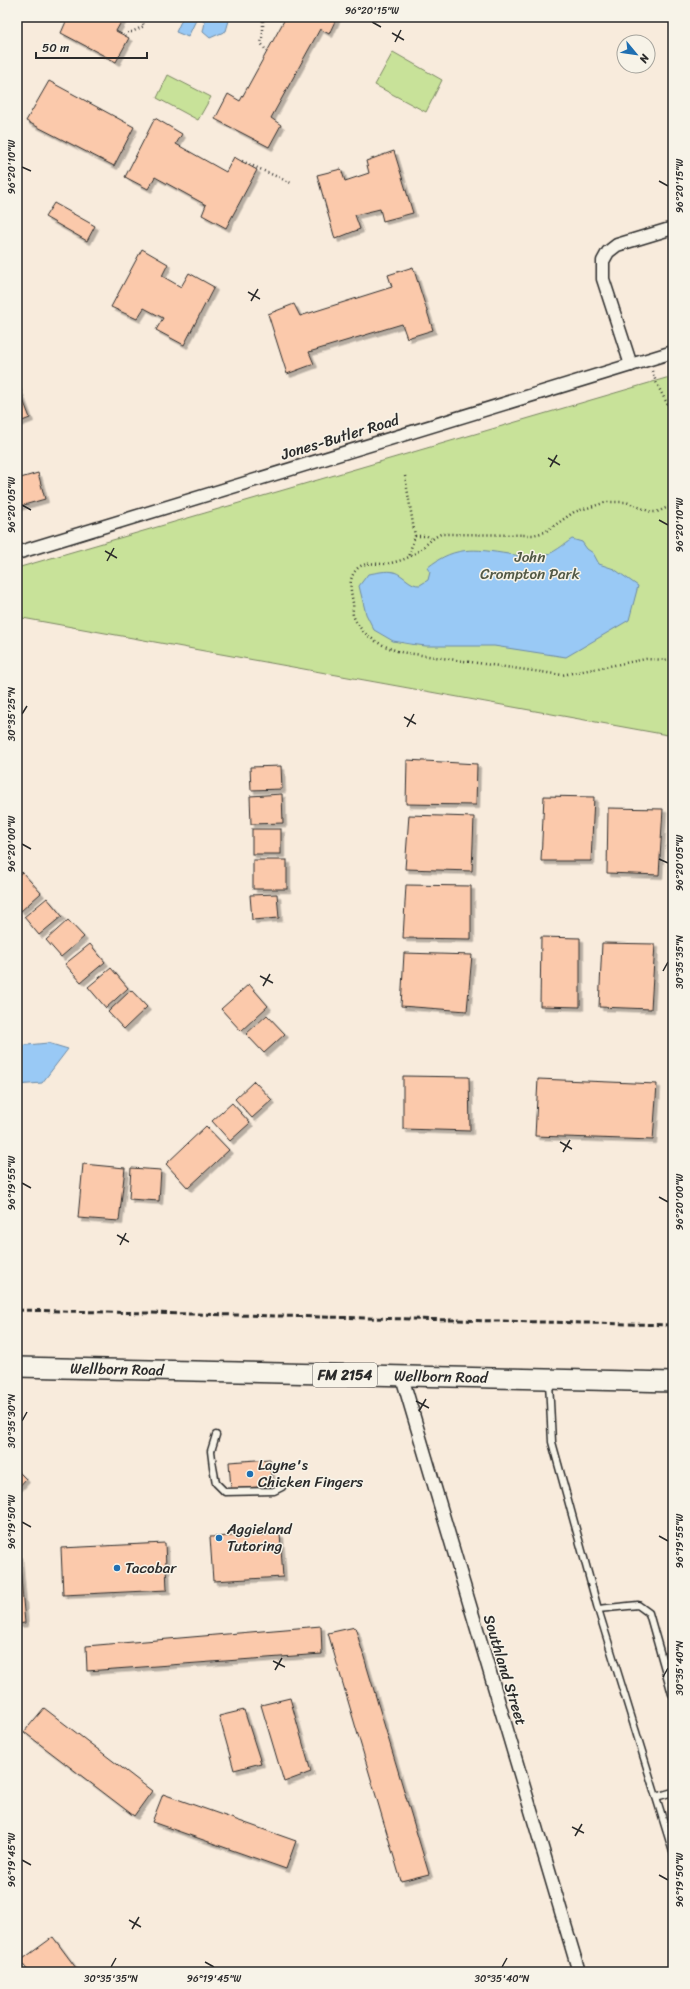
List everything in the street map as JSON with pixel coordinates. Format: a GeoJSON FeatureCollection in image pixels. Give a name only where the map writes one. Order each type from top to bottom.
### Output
{"type":"FeatureCollection","features":[{"type":"Feature","properties":{"kind":"main road","name":"Wellborn Road"},"geometry":{"type":"LineString","coordinates":[[17,1366],[402,1377],[673,1382]]}},
{"type":"Feature","properties":{"kind":"street"},"geometry":{"type":"LineString","coordinates":[[631,365],[603,279],[603,261],[608,252],[617,245],[673,228]]}},
{"type":"Feature","properties":{"kind":"street","name":"Jones-Butler Road"},"geometry":{"type":"LineString","coordinates":[[17,553],[673,352]]}},
{"type":"Feature","properties":{"kind":"street","name":"Southland Street"},"geometry":{"type":"LineString","coordinates":[[402,1377],[579,1972]]}},
{"type":"Feature","properties":{"kind":"lane"},"geometry":{"type":"LineString","coordinates":[[549,1380],[552,1442],[598,1610],[673,1852]]}},
{"type":"Feature","properties":{"kind":"lane"},"geometry":{"type":"LineString","coordinates":[[216,1435],[211,1451],[213,1467],[216,1483],[225,1492],[274,1491],[282,1487]]}},
{"type":"Feature","properties":{"kind":"lane"},"geometry":{"type":"LineString","coordinates":[[598,1610],[638,1605],[649,1613],[672,1694]]}},
{"type":"Feature","properties":{"kind":"lane"},"geometry":{"type":"LineString","coordinates":[[656,1797],[673,1792]]}},
{"type":"Feature","properties":{"kind":"path"},"geometry":{"type":"LineString","coordinates":[[127,32],[132,32],[144,26],[141,17]]}},
{"type":"Feature","properties":{"kind":"path"},"geometry":{"type":"LineString","coordinates":[[263,17],[261,43],[262,47],[265,49]]}},
{"type":"Feature","properties":{"kind":"path"},"geometry":{"type":"LineString","coordinates":[[242,161],[291,183]]}},
{"type":"Feature","properties":{"kind":"path"},"geometry":{"type":"LineString","coordinates":[[648,359],[657,387],[665,397],[673,415]]}},
{"type":"Feature","properties":{"kind":"path"},"geometry":{"type":"LineString","coordinates":[[405,476],[415,536],[408,558]]}},
{"type":"Feature","properties":{"kind":"path"},"geometry":{"type":"LineString","coordinates":[[673,504],[657,512],[650,512],[626,502],[607,502],[574,512],[545,532],[539,533],[465,535],[449,533],[431,538],[408,558],[388,564],[369,564],[361,566],[353,574],[350,585],[353,614],[365,633],[381,646],[400,652],[562,675],[646,659],[673,660]]}},
{"type":"Feature","properties":{"kind":"path"},"geometry":{"type":"LineString","coordinates":[[415,536],[427,536],[431,538]]}},
{"type":"Feature","properties":{"kind":"path"},"geometry":{"type":"LineString","coordinates":[[17,1911],[20,1972]]}},
{"type":"Feature","properties":{"kind":"green space"},"geometry":{"type":"Polygon","coordinates":[[[393,52],[442,80],[426,112],[375,85],[393,52]]]}},
{"type":"Feature","properties":{"kind":"green space"},"geometry":{"type":"Polygon","coordinates":[[[168,75],[211,97],[198,120],[157,98],[168,75]]]}},
{"type":"Feature","properties":{"kind":"green space","name":"John Crompton Park"},"geometry":{"type":"Polygon","coordinates":[[[673,376],[673,736],[17,617],[17,568],[673,376]]]}},
{"type":"Feature","properties":{"kind":"water"},"geometry":{"type":"Polygon","coordinates":[[[183,17],[230,17],[226,31],[210,38],[203,32],[205,22],[197,18],[188,37],[176,32],[183,17]]]}},
{"type":"Feature","properties":{"kind":"water"},"geometry":{"type":"Polygon","coordinates":[[[572,539],[582,542],[587,549],[593,553],[599,564],[614,569],[638,586],[629,620],[566,657],[494,646],[426,646],[393,641],[374,630],[366,614],[359,586],[368,574],[391,571],[401,575],[413,584],[420,585],[428,580],[430,572],[427,568],[448,555],[469,550],[480,550],[525,557],[536,557],[551,553],[572,539]]]}},
{"type":"Feature","properties":{"kind":"water"},"geometry":{"type":"Polygon","coordinates":[[[48,1043],[68,1049],[42,1083],[17,1085],[17,1046],[48,1043]]]}},
{"type":"Feature","properties":{"kind":"building"},"geometry":{"type":"Polygon","coordinates":[[[68,17],[124,17],[116,31],[129,38],[116,62],[61,33],[68,17]]]}},
{"type":"Feature","properties":{"kind":"building"},"geometry":{"type":"Polygon","coordinates":[[[286,17],[337,17],[329,34],[320,29],[271,118],[281,125],[269,147],[215,119],[228,94],[240,101],[286,17]]]}},
{"type":"Feature","properties":{"kind":"building"},"geometry":{"type":"Polygon","coordinates":[[[49,81],[134,127],[114,166],[26,121],[49,81]]]}},
{"type":"Feature","properties":{"kind":"building"},"geometry":{"type":"Polygon","coordinates":[[[155,118],[182,134],[176,144],[226,172],[234,157],[257,170],[226,228],[202,215],[206,205],[155,177],[148,189],[125,177],[155,118]]]}},
{"type":"Feature","properties":{"kind":"building"},"geometry":{"type":"Polygon","coordinates":[[[394,151],[413,213],[383,221],[380,209],[355,215],[360,229],[335,239],[317,175],[341,169],[345,181],[369,173],[366,161],[394,151]]]}},
{"type":"Feature","properties":{"kind":"building"},"geometry":{"type":"Polygon","coordinates":[[[54,203],[95,226],[87,241],[45,217],[54,203]]]}},
{"type":"Feature","properties":{"kind":"building"},"geometry":{"type":"Polygon","coordinates":[[[142,249],[168,264],[162,276],[181,287],[189,273],[214,287],[184,345],[156,330],[163,318],[144,308],[137,319],[111,307],[142,249]]]}},
{"type":"Feature","properties":{"kind":"building"},"geometry":{"type":"Polygon","coordinates":[[[413,267],[433,330],[407,338],[402,324],[309,352],[314,364],[287,374],[268,314],[294,304],[300,316],[392,287],[388,275],[413,267]]]}},
{"type":"Feature","properties":{"kind":"building"},"geometry":{"type":"Polygon","coordinates":[[[17,384],[30,418],[17,423],[17,384]]]}},
{"type":"Feature","properties":{"kind":"building"},"geometry":{"type":"Polygon","coordinates":[[[38,473],[45,499],[17,507],[17,479],[38,473]]]}},
{"type":"Feature","properties":{"kind":"building"},"geometry":{"type":"Polygon","coordinates":[[[407,760],[477,764],[476,805],[406,804],[407,760]]]}},
{"type":"Feature","properties":{"kind":"building"},"geometry":{"type":"Polygon","coordinates":[[[281,766],[282,789],[251,790],[250,767],[281,766]]]}},
{"type":"Feature","properties":{"kind":"building"},"geometry":{"type":"Polygon","coordinates":[[[282,794],[283,823],[251,824],[250,796],[282,794]]]}},
{"type":"Feature","properties":{"kind":"building"},"geometry":{"type":"Polygon","coordinates":[[[544,796],[594,797],[591,861],[541,861],[544,796]]]}},
{"type":"Feature","properties":{"kind":"building"},"geometry":{"type":"Polygon","coordinates":[[[608,808],[663,809],[659,875],[607,873],[608,808]]]}},
{"type":"Feature","properties":{"kind":"building"},"geometry":{"type":"Polygon","coordinates":[[[409,815],[474,817],[472,871],[405,869],[409,815]]]}},
{"type":"Feature","properties":{"kind":"building"},"geometry":{"type":"Polygon","coordinates":[[[252,829],[281,829],[281,854],[252,854],[252,829]]]}},
{"type":"Feature","properties":{"kind":"building"},"geometry":{"type":"Polygon","coordinates":[[[253,860],[287,860],[287,889],[253,889],[253,860]]]}},
{"type":"Feature","properties":{"kind":"building"},"geometry":{"type":"Polygon","coordinates":[[[22,872],[41,893],[21,911],[17,906],[17,877],[22,872]]]}},
{"type":"Feature","properties":{"kind":"building"},"geometry":{"type":"Polygon","coordinates":[[[406,885],[471,886],[471,939],[403,938],[406,885]]]}},
{"type":"Feature","properties":{"kind":"building"},"geometry":{"type":"Polygon","coordinates":[[[277,894],[279,918],[252,920],[250,895],[277,894]]]}},
{"type":"Feature","properties":{"kind":"building"},"geometry":{"type":"Polygon","coordinates":[[[47,898],[62,916],[39,935],[24,917],[47,898]]]}},
{"type":"Feature","properties":{"kind":"building"},"geometry":{"type":"Polygon","coordinates":[[[68,920],[84,937],[61,957],[46,940],[68,920]]]}},
{"type":"Feature","properties":{"kind":"building"},"geometry":{"type":"Polygon","coordinates":[[[541,937],[580,938],[580,1007],[540,1006],[541,937]]]}},
{"type":"Feature","properties":{"kind":"building"},"geometry":{"type":"Polygon","coordinates":[[[602,943],[655,944],[651,1009],[599,1007],[602,943]]]}},
{"type":"Feature","properties":{"kind":"building"},"geometry":{"type":"Polygon","coordinates":[[[90,944],[105,962],[81,982],[65,964],[90,944]]]}},
{"type":"Feature","properties":{"kind":"building"},"geometry":{"type":"Polygon","coordinates":[[[404,953],[472,955],[467,1011],[401,1006],[404,953]]]}},
{"type":"Feature","properties":{"kind":"building"},"geometry":{"type":"Polygon","coordinates":[[[111,968],[128,988],[106,1008],[88,987],[111,968]]]}},
{"type":"Feature","properties":{"kind":"building"},"geometry":{"type":"Polygon","coordinates":[[[249,984],[268,1006],[241,1031],[221,1009],[249,984]]]}},
{"type":"Feature","properties":{"kind":"building"},"geometry":{"type":"Polygon","coordinates":[[[131,990],[147,1007],[124,1029],[108,1012],[131,990]]]}},
{"type":"Feature","properties":{"kind":"building"},"geometry":{"type":"Polygon","coordinates":[[[267,1015],[285,1034],[264,1053],[246,1034],[267,1015]]]}},
{"type":"Feature","properties":{"kind":"building"},"geometry":{"type":"Polygon","coordinates":[[[403,1076],[469,1077],[470,1131],[403,1129],[403,1076]]]}},
{"type":"Feature","properties":{"kind":"building"},"geometry":{"type":"Polygon","coordinates":[[[538,1079],[657,1084],[653,1140],[535,1136],[538,1079]]]}},
{"type":"Feature","properties":{"kind":"building"},"geometry":{"type":"Polygon","coordinates":[[[254,1081],[272,1100],[252,1118],[235,1099],[254,1081]]]}},
{"type":"Feature","properties":{"kind":"building"},"geometry":{"type":"Polygon","coordinates":[[[232,1103],[250,1123],[230,1141],[212,1121],[232,1103]]]}},
{"type":"Feature","properties":{"kind":"building"},"geometry":{"type":"Polygon","coordinates":[[[206,1126],[229,1150],[188,1188],[166,1164],[206,1126]]]}},
{"type":"Feature","properties":{"kind":"building"},"geometry":{"type":"Polygon","coordinates":[[[83,1164],[125,1168],[119,1221],[78,1218],[83,1164]]]}},
{"type":"Feature","properties":{"kind":"building"},"geometry":{"type":"Polygon","coordinates":[[[131,1168],[161,1170],[159,1201],[129,1199],[131,1168]]]}},
{"type":"Feature","properties":{"kind":"building","name":"Layne's Chicken Fingers"},"geometry":{"type":"Polygon","coordinates":[[[270,1459],[272,1486],[231,1489],[229,1462],[270,1459]]]}},
{"type":"Feature","properties":{"kind":"building"},"geometry":{"type":"Polygon","coordinates":[[[17,1470],[26,1479],[17,1489],[17,1470]]]}},
{"type":"Feature","properties":{"kind":"building"},"geometry":{"type":"Polygon","coordinates":[[[280,1534],[283,1577],[213,1581],[210,1537],[280,1534]]]}},
{"type":"Feature","properties":{"kind":"building"},"geometry":{"type":"Polygon","coordinates":[[[165,1543],[167,1590],[63,1595],[61,1548],[165,1543]]]}},
{"type":"Feature","properties":{"kind":"building"},"geometry":{"type":"Polygon","coordinates":[[[17,1554],[19,1554],[25,1623],[17,1624],[17,1554]]]}},
{"type":"Feature","properties":{"kind":"building"},"geometry":{"type":"Polygon","coordinates":[[[321,1626],[322,1654],[87,1671],[86,1646],[321,1626]]]}},
{"type":"Feature","properties":{"kind":"building"},"geometry":{"type":"Polygon","coordinates":[[[355,1627],[429,1874],[401,1881],[328,1633],[355,1627]]]}},
{"type":"Feature","properties":{"kind":"building"},"geometry":{"type":"Polygon","coordinates":[[[290,1698],[311,1772],[284,1782],[261,1705],[290,1698]]]}},
{"type":"Feature","properties":{"kind":"building"},"geometry":{"type":"Polygon","coordinates":[[[44,1708],[152,1791],[134,1816],[24,1732],[44,1708]]]}},
{"type":"Feature","properties":{"kind":"building"},"geometry":{"type":"Polygon","coordinates":[[[244,1710],[261,1763],[234,1770],[219,1716],[244,1710]]]}},
{"type":"Feature","properties":{"kind":"building"},"geometry":{"type":"Polygon","coordinates":[[[163,1794],[296,1841],[286,1869],[152,1822],[163,1794]]]}},
{"type":"Feature","properties":{"kind":"building"},"geometry":{"type":"Polygon","coordinates":[[[53,1937],[79,1972],[29,1972],[20,1961],[53,1937]]]}},
{"type":"Feature","properties":{"kind":"railway"},"geometry":{"type":"LineString","coordinates":[[17,1310],[673,1325]]}},
{"type":"Feature","properties":{"kind":"place","name":"Layne's Chicken Fingers"},"geometry":{"type":"Point","coordinates":[250,1474]}},
{"type":"Feature","properties":{"kind":"place","name":"Aggieland Tutoring"},"geometry":{"type":"Point","coordinates":[219,1538]}},
{"type":"Feature","properties":{"kind":"place","name":"Tacobar"},"geometry":{"type":"Point","coordinates":[117,1568]}}]}
